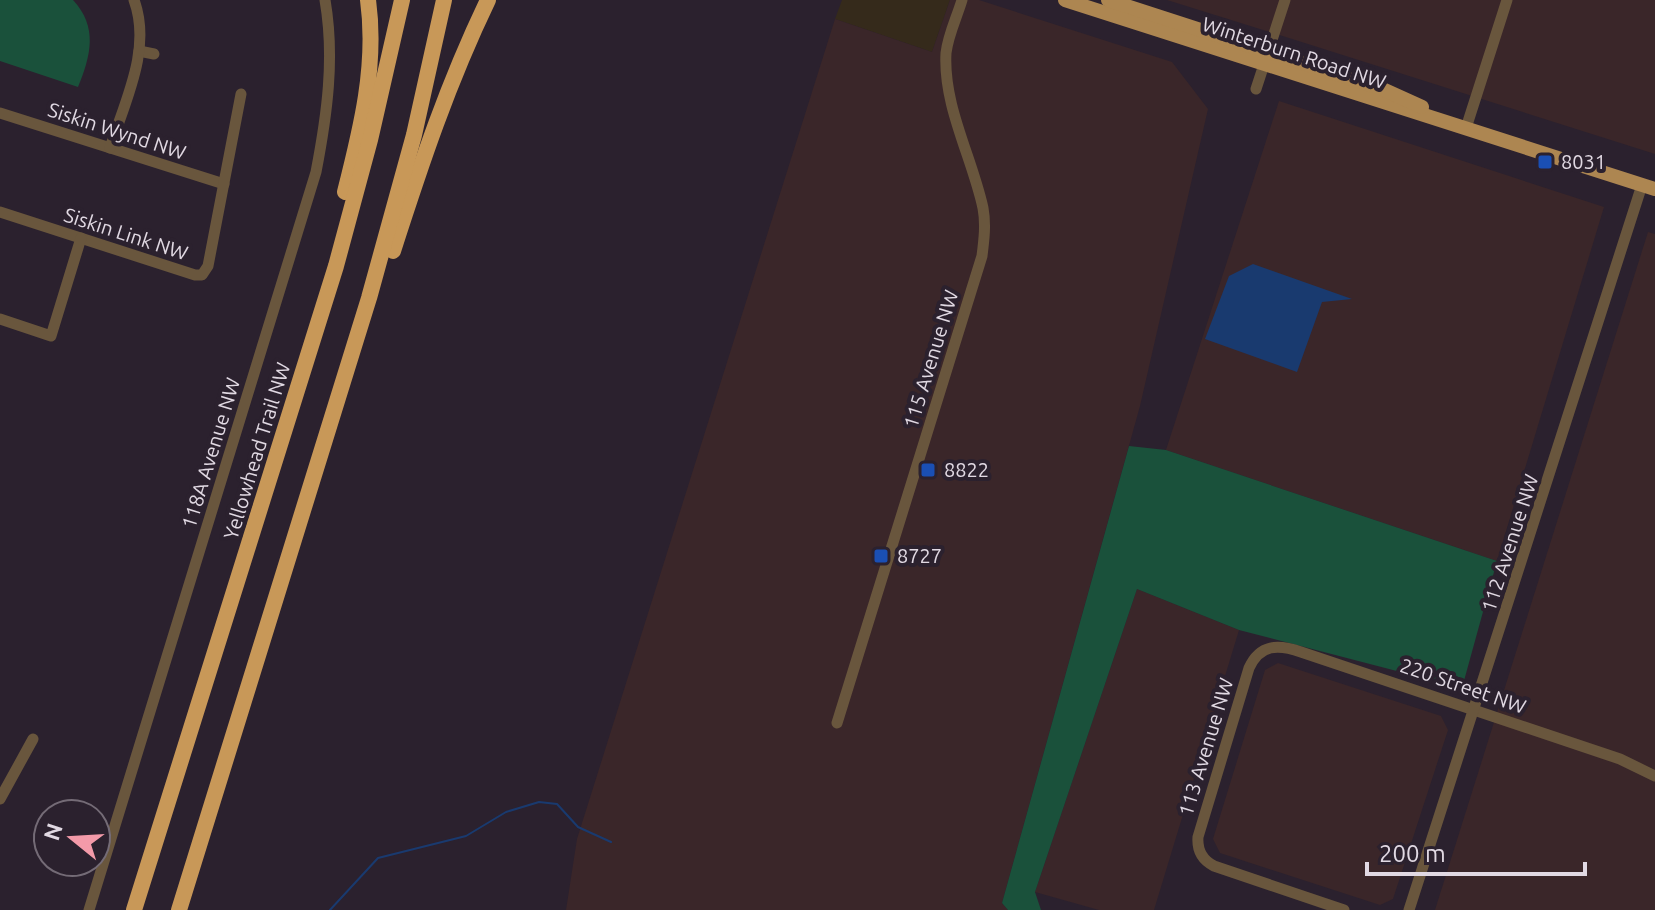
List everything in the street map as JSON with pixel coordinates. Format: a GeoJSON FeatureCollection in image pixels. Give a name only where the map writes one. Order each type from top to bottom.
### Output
{"type":"FeatureCollection","features":[{"type":"Feature","properties":{"kind":"highway"},"geometry":{"type":"LineString","coordinates":[[280,444],[363,115],[370,63],[368,0]]}},
{"type":"Feature","properties":{"kind":"highway","name":"Yellowhead Trail NW"},"geometry":{"type":"LineString","coordinates":[[134,910],[353,204],[402,0]]}},
{"type":"Feature","properties":{"kind":"highway"},"geometry":{"type":"LineString","coordinates":[[179,910],[340,395],[398,195],[444,0]]}},
{"type":"Feature","properties":{"kind":"highway"},"geometry":{"type":"LineString","coordinates":[[340,395],[369,324],[440,110],[458,62],[488,0]]}},
{"type":"Feature","properties":{"kind":"main road","name":"Winterburn Road NW"},"geometry":{"type":"LineString","coordinates":[[1065,0],[1380,88],[1466,128],[1648,187]]}},
{"type":"Feature","properties":{"kind":"main road","name":"Winterburn Road NW"},"geometry":{"type":"LineString","coordinates":[[1108,0],[1266,57]]}},
{"type":"Feature","properties":{"kind":"street"},"geometry":{"type":"LineString","coordinates":[[110,148],[139,51],[140,20],[134,0]]}},
{"type":"Feature","properties":{"kind":"street","name":"118A Avenue NW"},"geometry":{"type":"LineString","coordinates":[[89,910],[316,172],[330,81],[325,0]]}},
{"type":"Feature","properties":{"kind":"street","name":"115 Avenue NW"},"geometry":{"type":"LineString","coordinates":[[837,723],[982,256],[985,232],[983,209],[958,128],[946,67],[947,48],[962,0]]}},
{"type":"Feature","properties":{"kind":"street"},"geometry":{"type":"LineString","coordinates":[[1256,89],[1285,0]]}},
{"type":"Feature","properties":{"kind":"street"},"geometry":{"type":"LineString","coordinates":[[1466,128],[1507,0]]}},
{"type":"Feature","properties":{"kind":"street"},"geometry":{"type":"LineString","coordinates":[[139,51],[154,54]]}},
{"type":"Feature","properties":{"kind":"street","name":"Siskin Link NW"},"geometry":{"type":"LineString","coordinates":[[0,212],[202,275],[208,266],[241,94]]}},
{"type":"Feature","properties":{"kind":"street","name":"Siskin Wynd NW"},"geometry":{"type":"LineString","coordinates":[[0,113],[224,184]]}},
{"type":"Feature","properties":{"kind":"street","name":"112 Avenue NW"},"geometry":{"type":"LineString","coordinates":[[1409,910],[1648,187]]}},
{"type":"Feature","properties":{"kind":"street"},"geometry":{"type":"LineString","coordinates":[[0,319],[51,336],[81,238]]}},
{"type":"Feature","properties":{"kind":"street","name":"220 Street NW"},"geometry":{"type":"LineString","coordinates":[[1257,653],[1271,647],[1291,648],[1620,759],[1655,776]]}},
{"type":"Feature","properties":{"kind":"street","name":"113 Avenue NW"},"geometry":{"type":"LineString","coordinates":[[1257,653],[1249,668],[1198,837],[1200,853],[1214,866],[1344,910]]}},
{"type":"Feature","properties":{"kind":"street"},"geometry":{"type":"LineString","coordinates":[[0,799],[33,739]]}},
{"type":"Feature","properties":{"kind":"shaded area"},"geometry":{"type":"Polygon","coordinates":[[[842,0],[950,0],[932,52],[835,19],[842,0]]]}},
{"type":"Feature","properties":{"kind":"shaded area"},"geometry":{"type":"Polygon","coordinates":[[[950,0],[979,0],[1172,62],[1208,109],[1140,406],[1002,903],[1008,910],[566,910],[577,839],[835,19],[932,52],[950,0]]]}},
{"type":"Feature","properties":{"kind":"shaded area"},"geometry":{"type":"Polygon","coordinates":[[[1167,0],[1655,0],[1655,154],[1289,38],[1167,0]]]}},
{"type":"Feature","properties":{"kind":"shaded area"},"geometry":{"type":"Polygon","coordinates":[[[1279,101],[1604,207],[1497,561],[1166,450],[1279,101]]]}},
{"type":"Feature","properties":{"kind":"shaded area"},"geometry":{"type":"Polygon","coordinates":[[[1648,232],[1655,234],[1655,910],[1435,910],[1648,232]]]}},
{"type":"Feature","properties":{"kind":"shaded area"},"geometry":{"type":"Polygon","coordinates":[[[1137,589],[1239,630],[1154,910],[1099,910],[1035,892],[1137,589]]]}},
{"type":"Feature","properties":{"kind":"shaded area"},"geometry":{"type":"Polygon","coordinates":[[[1278,663],[1441,716],[1448,730],[1393,899],[1380,905],[1220,853],[1213,839],[1265,670],[1278,663]]]}},
{"type":"Feature","properties":{"kind":"green space"},"geometry":{"type":"Polygon","coordinates":[[[0,0],[73,0],[86,20],[90,42],[78,87],[0,61],[0,0]]]}},
{"type":"Feature","properties":{"kind":"green space"},"geometry":{"type":"Polygon","coordinates":[[[1129,446],[1166,450],[1497,561],[1462,688],[1239,630],[1137,589],[1035,892],[1041,910],[1008,910],[1002,903],[1129,446]]]}},
{"type":"Feature","properties":{"kind":"water"},"geometry":{"type":"Polygon","coordinates":[[[1253,264],[1352,299],[1322,302],[1297,372],[1205,339],[1229,276],[1253,264]]]}},
{"type":"Feature","properties":{"kind":"waterway"},"geometry":{"type":"LineString","coordinates":[[330,910],[378,858],[466,836],[506,812],[539,802],[557,804],[578,827],[611,842]]}},
{"type":"Feature","properties":{"kind":"place","name":"8031"},"geometry":{"type":"Point","coordinates":[1545,162]}},
{"type":"Feature","properties":{"kind":"place","name":"8822"},"geometry":{"type":"Point","coordinates":[928,470]}},
{"type":"Feature","properties":{"kind":"place","name":"8727"},"geometry":{"type":"Point","coordinates":[881,556]}}]}
